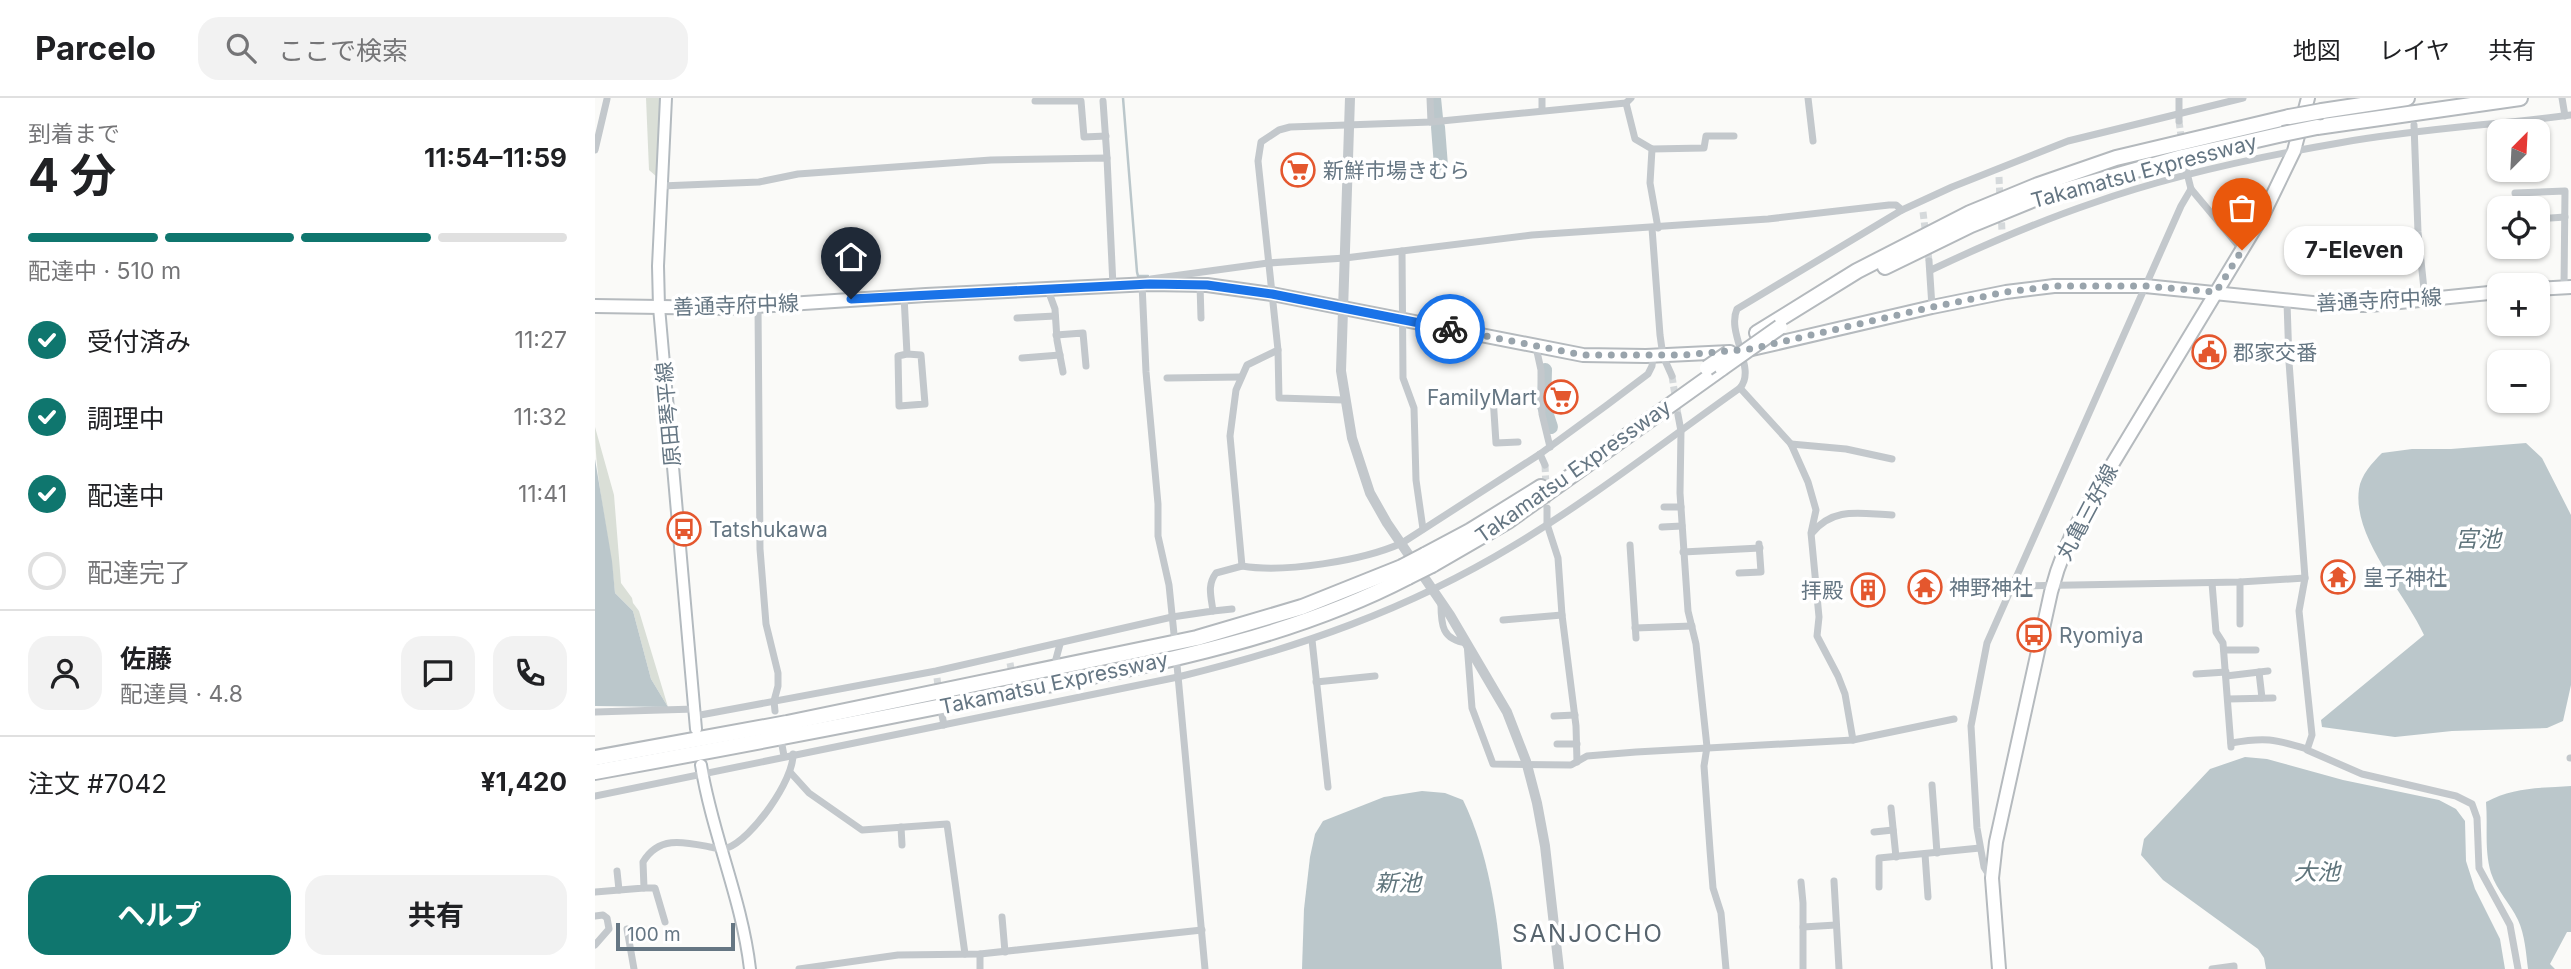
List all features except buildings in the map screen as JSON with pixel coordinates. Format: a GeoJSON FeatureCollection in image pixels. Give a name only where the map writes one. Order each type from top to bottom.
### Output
{"type":"FeatureCollection","features":[{"type":"Feature","properties":{"kind":"highway","name":"Takamatsu Expressway"},"geometry":{"type":"LineString","coordinates":[[1428,560],[1560,475],[1757,333],[1857,271],[1970,213],[2116,158],[2289,117],[2407,98]]}},
{"type":"Feature","properties":{"kind":"highway","name":"Takamatsu Expressway"},"geometry":{"type":"LineString","coordinates":[[595,758],[800,721],[1183,641],[1302,607],[1405,572],[1509,521],[1780,327],[1860,279],[1972,225],[2037,198],[2182,157],[2316,127],[2520,98]]}},
{"type":"Feature","properties":{"kind":"highway","name":"Takamatsu Expressway"},"geometry":{"type":"LineString","coordinates":[[595,772],[806,733],[1193,654],[1307,619],[1387,588],[1405,572]]}},
{"type":"Feature","properties":{"kind":"main road","name":"原田琴平線"},"geometry":{"type":"LineString","coordinates":[[666,98],[658,266],[659,307],[696,729]]}},
{"type":"Feature","properties":{"kind":"main road","name":"丸亀三好線"},"geometry":{"type":"LineString","coordinates":[[1999,969],[1991,878],[1996,842],[2053,584],[2077,524],[2263,215],[2294,151],[2308,98]]}},
{"type":"Feature","properties":{"kind":"main road","name":"善通寺府中線"},"geometry":{"type":"LineString","coordinates":[[595,306],[758,307],[904,296],[1142,284],[1200,285],[1272,294],[1583,355],[1658,356],[1741,350],[1932,307],[2006,292],[2054,286],[2145,286],[2287,302],[2351,306],[2487,293]]}},
{"type":"Feature","properties":{"kind":"main road"},"geometry":{"type":"LineString","coordinates":[[2550,288],[2568,287]]}},
{"type":"Feature","properties":{"kind":"main road"},"geometry":{"type":"LineString","coordinates":[[702,770],[707,802],[744,930],[750,969]]}},
{"type":"Feature","properties":{"kind":"street"},"geometry":{"type":"LineString","coordinates":[[1350,98],[1341,371],[1352,438],[1370,494],[1433,588],[1507,712],[1526,764],[1545,846],[1559,969]]}},
{"type":"Feature","properties":{"kind":"street"},"geometry":{"type":"LineString","coordinates":[[1430,98],[1431,122]]}},
{"type":"Feature","properties":{"kind":"street"},"geometry":{"type":"LineString","coordinates":[[1542,98],[1542,110]]}},
{"type":"Feature","properties":{"kind":"street"},"geometry":{"type":"LineString","coordinates":[[1808,98],[1813,141]]}},
{"type":"Feature","properties":{"kind":"street"},"geometry":{"type":"LineString","coordinates":[[2179,98],[2179,117]]}},
{"type":"Feature","properties":{"kind":"street"},"geometry":{"type":"LineString","coordinates":[[595,796],[702,770],[944,725],[1178,677],[1312,640],[1375,616],[1493,558],[1547,524],[1744,385],[1746,375],[1734,323],[1737,309],[1902,210],[1998,173],[2068,141],[2179,117],[2243,98]]}},
{"type":"Feature","properties":{"kind":"street"},"geometry":{"type":"LineString","coordinates":[[1931,270],[2002,234],[2095,202],[2187,176],[2294,151],[2414,129],[2568,115],[2563,98]]}},
{"type":"Feature","properties":{"kind":"street"},"geometry":{"type":"LineString","coordinates":[[595,150],[598,122],[607,99]]}},
{"type":"Feature","properties":{"kind":"street"},"geometry":{"type":"LineString","coordinates":[[1103,100],[1113,286]]}},
{"type":"Feature","properties":{"kind":"street"},"geometry":{"type":"LineString","coordinates":[[1345,400],[1279,398],[1278,350],[1258,161],[1261,142],[1279,130],[1290,127],[1431,122],[1629,100],[1635,139],[1653,149],[1704,148],[1706,136],[1734,136]]}},
{"type":"Feature","properties":{"kind":"street"},"geometry":{"type":"LineString","coordinates":[[1035,101],[1081,101],[1084,137],[1106,136]]}},
{"type":"Feature","properties":{"kind":"street"},"geometry":{"type":"LineString","coordinates":[[2414,129],[2425,299]]}},
{"type":"Feature","properties":{"kind":"street"},"geometry":{"type":"LineString","coordinates":[[1213,611],[1210,582],[1216,573],[1241,566],[1256,568],[1327,563],[1386,551],[1540,454],[1647,374],[1658,356],[1655,228],[1650,183],[1653,149]]}},
{"type":"Feature","properties":{"kind":"street"},"geometry":{"type":"LineString","coordinates":[[661,186],[759,182],[798,174],[991,160],[1107,158]]}},
{"type":"Feature","properties":{"kind":"street"},"geometry":{"type":"LineString","coordinates":[[2185,165],[2191,190],[2242,250]]}},
{"type":"Feature","properties":{"kind":"street"},"geometry":{"type":"LineString","coordinates":[[1991,878],[1984,867],[1980,848],[1972,775],[1973,708],[1987,643],[2181,206],[2191,190]]}},
{"type":"Feature","properties":{"kind":"street"},"geometry":{"type":"LineString","coordinates":[[2515,193],[2565,191],[2568,287]]}},
{"type":"Feature","properties":{"kind":"street"},"geometry":{"type":"LineString","coordinates":[[1921,201],[1923,212]]}},
{"type":"Feature","properties":{"kind":"street"},"geometry":{"type":"LineString","coordinates":[[1174,634],[1169,584],[1158,536],[1142,284],[1151,279],[1268,263],[1345,258],[1532,235],[1768,219],[1889,205],[1896,205],[1902,210]]}},
{"type":"Feature","properties":{"kind":"street"},"geometry":{"type":"LineString","coordinates":[[2550,219],[2565,218]]}},
{"type":"Feature","properties":{"kind":"street"},"geometry":{"type":"LineString","coordinates":[[1402,251],[1403,378],[1414,408],[1416,480],[1423,528]]}},
{"type":"Feature","properties":{"kind":"street"},"geometry":{"type":"LineString","coordinates":[[1929,261],[1932,307]]}},
{"type":"Feature","properties":{"kind":"street"},"geometry":{"type":"LineString","coordinates":[[1200,285],[1201,318]]}},
{"type":"Feature","properties":{"kind":"street"},"geometry":{"type":"LineString","coordinates":[[1048,290],[1055,316],[1063,372]]}},
{"type":"Feature","properties":{"kind":"street"},"geometry":{"type":"LineString","coordinates":[[904,296],[907,354]]}},
{"type":"Feature","properties":{"kind":"street"},"geometry":{"type":"LineString","coordinates":[[2287,302],[2305,578],[2299,611],[2312,736],[2307,748]]}},
{"type":"Feature","properties":{"kind":"street"},"geometry":{"type":"LineString","coordinates":[[758,307],[760,550],[766,624],[778,673],[775,711]]}},
{"type":"Feature","properties":{"kind":"street"},"geometry":{"type":"LineString","coordinates":[[1017,318],[1055,316]]}},
{"type":"Feature","properties":{"kind":"street"},"geometry":{"type":"LineString","coordinates":[[1056,335],[1083,333],[1086,366]]}},
{"type":"Feature","properties":{"kind":"street"},"geometry":{"type":"LineString","coordinates":[[1537,347],[1550,447]]}},
{"type":"Feature","properties":{"kind":"street"},"geometry":{"type":"LineString","coordinates":[[1241,566],[1230,436],[1236,390],[1247,365],[1278,350]]}},
{"type":"Feature","properties":{"kind":"street"},"geometry":{"type":"LineString","coordinates":[[907,354],[921,355],[925,404],[899,407],[898,356],[907,354]]}},
{"type":"Feature","properties":{"kind":"street"},"geometry":{"type":"LineString","coordinates":[[1022,358],[1061,355]]}},
{"type":"Feature","properties":{"kind":"street"},"geometry":{"type":"LineString","coordinates":[[1658,356],[1672,376]]}},
{"type":"Feature","properties":{"kind":"street"},"geometry":{"type":"LineString","coordinates":[[1167,378],[1241,377]]}},
{"type":"Feature","properties":{"kind":"street"},"geometry":{"type":"LineString","coordinates":[[1740,388],[1791,444],[1808,482],[1816,509],[1811,533],[1819,617],[1817,636],[1845,694],[1853,740]]}},
{"type":"Feature","properties":{"kind":"street"},"geometry":{"type":"LineString","coordinates":[[1518,442],[1496,443],[1493,397],[1541,394]]}},
{"type":"Feature","properties":{"kind":"street"},"geometry":{"type":"LineString","coordinates":[[1678,415],[1681,431],[1681,507],[1688,611],[1707,747],[1705,766],[1713,888],[1721,913],[1726,969]]}},
{"type":"Feature","properties":{"kind":"street"},"geometry":{"type":"LineString","coordinates":[[1791,444],[1846,449],[1892,459]]}},
{"type":"Feature","properties":{"kind":"street"},"geometry":{"type":"LineString","coordinates":[[1540,454],[1545,465]]}},
{"type":"Feature","properties":{"kind":"street"},"geometry":{"type":"LineString","coordinates":[[1664,507],[1681,507]]}},
{"type":"Feature","properties":{"kind":"street"},"geometry":{"type":"LineString","coordinates":[[1547,509],[1547,524],[1558,558],[1562,615],[1575,715],[1577,762]]}},
{"type":"Feature","properties":{"kind":"street"},"geometry":{"type":"LineString","coordinates":[[1811,533],[1821,521],[1845,513],[1892,516]]}},
{"type":"Feature","properties":{"kind":"street"},"geometry":{"type":"LineString","coordinates":[[1662,527],[1682,526]]}},
{"type":"Feature","properties":{"kind":"street"},"geometry":{"type":"LineString","coordinates":[[1630,545],[1636,638]]}},
{"type":"Feature","properties":{"kind":"street"},"geometry":{"type":"LineString","coordinates":[[1683,552],[1760,546],[1761,572],[1739,573]]}},
{"type":"Feature","properties":{"kind":"street"},"geometry":{"type":"LineString","coordinates":[[2012,586],[2212,583],[2305,578]]}},
{"type":"Feature","properties":{"kind":"street"},"geometry":{"type":"LineString","coordinates":[[2240,582],[2240,624]]}},
{"type":"Feature","properties":{"kind":"street"},"geometry":{"type":"LineString","coordinates":[[2212,583],[2216,632],[2224,650],[2231,745],[2272,738],[2307,748],[2362,774],[2456,796],[2472,804],[2477,818],[2479,868],[2510,925],[2518,969]]}},
{"type":"Feature","properties":{"kind":"street"},"geometry":{"type":"LineString","coordinates":[[595,712],[695,713],[936,675],[1172,617],[1232,609]]}},
{"type":"Feature","properties":{"kind":"street"},"geometry":{"type":"LineString","coordinates":[[1503,620],[1562,615]]}},
{"type":"Feature","properties":{"kind":"street"},"geometry":{"type":"LineString","coordinates":[[1635,628],[1692,626]]}},
{"type":"Feature","properties":{"kind":"street"},"geometry":{"type":"LineString","coordinates":[[1312,640],[1328,787]]}},
{"type":"Feature","properties":{"kind":"street"},"geometry":{"type":"LineString","coordinates":[[1467,643],[1472,708],[1493,764],[1571,765],[1587,756],[1853,740],[1954,719]]}},
{"type":"Feature","properties":{"kind":"street"},"geometry":{"type":"LineString","coordinates":[[1056,659],[1060,644]]}},
{"type":"Feature","properties":{"kind":"street"},"geometry":{"type":"LineString","coordinates":[[2224,650],[2256,650]]}},
{"type":"Feature","properties":{"kind":"street"},"geometry":{"type":"LineString","coordinates":[[1177,664],[1205,969]]}},
{"type":"Feature","properties":{"kind":"street"},"geometry":{"type":"LineString","coordinates":[[2196,674],[2268,671]]}},
{"type":"Feature","properties":{"kind":"street"},"geometry":{"type":"LineString","coordinates":[[2259,672],[2262,698]]}},
{"type":"Feature","properties":{"kind":"street"},"geometry":{"type":"LineString","coordinates":[[1316,682],[1375,676]]}},
{"type":"Feature","properties":{"kind":"street"},"geometry":{"type":"LineString","coordinates":[[1048,692],[1051,703]]}},
{"type":"Feature","properties":{"kind":"street"},"geometry":{"type":"LineString","coordinates":[[2228,699],[2273,698]]}},
{"type":"Feature","properties":{"kind":"street"},"geometry":{"type":"LineString","coordinates":[[942,715],[944,725]]}},
{"type":"Feature","properties":{"kind":"street"},"geometry":{"type":"LineString","coordinates":[[1554,716],[1575,715]]}},
{"type":"Feature","properties":{"kind":"street"},"geometry":{"type":"LineString","coordinates":[[1557,744],[1577,744]]}},
{"type":"Feature","properties":{"kind":"street"},"geometry":{"type":"LineString","coordinates":[[782,745],[784,756]]}},
{"type":"Feature","properties":{"kind":"street"},"geometry":{"type":"LineString","coordinates":[[644,888],[643,862],[655,848],[673,841],[720,849],[732,844],[759,823],[793,766],[793,754]]}},
{"type":"Feature","properties":{"kind":"street"},"geometry":{"type":"LineString","coordinates":[[790,772],[809,793],[862,830],[947,824],[965,954]]}},
{"type":"Feature","properties":{"kind":"street"},"geometry":{"type":"LineString","coordinates":[[1932,785],[1938,811],[1937,853]]}},
{"type":"Feature","properties":{"kind":"street"},"geometry":{"type":"LineString","coordinates":[[1891,808],[1896,857]]}},
{"type":"Feature","properties":{"kind":"street"},"geometry":{"type":"LineString","coordinates":[[901,827],[902,845]]}},
{"type":"Feature","properties":{"kind":"street"},"geometry":{"type":"LineString","coordinates":[[1874,832],[1893,830]]}},
{"type":"Feature","properties":{"kind":"street"},"geometry":{"type":"LineString","coordinates":[[1879,887],[1879,858],[1980,848]]}},
{"type":"Feature","properties":{"kind":"street"},"geometry":{"type":"LineString","coordinates":[[1925,854],[1928,897]]}},
{"type":"Feature","properties":{"kind":"street"},"geometry":{"type":"LineString","coordinates":[[617,871],[619,890]]}},
{"type":"Feature","properties":{"kind":"street"},"geometry":{"type":"LineString","coordinates":[[1833,881],[1839,969]]}},
{"type":"Feature","properties":{"kind":"street"},"geometry":{"type":"LineString","coordinates":[[1801,882],[1799,913],[1803,927],[1803,969]]}},
{"type":"Feature","properties":{"kind":"street"},"geometry":{"type":"LineString","coordinates":[[595,892],[655,888],[665,922]]}},
{"type":"Feature","properties":{"kind":"street"},"geometry":{"type":"LineString","coordinates":[[595,916],[607,918],[608,929],[595,945]]}},
{"type":"Feature","properties":{"kind":"street"},"geometry":{"type":"LineString","coordinates":[[1002,917],[1005,951]]}},
{"type":"Feature","properties":{"kind":"street"},"geometry":{"type":"LineString","coordinates":[[1803,927],[1836,925]]}},
{"type":"Feature","properties":{"kind":"street"},"geometry":{"type":"LineString","coordinates":[[627,929],[635,969]]}},
{"type":"Feature","properties":{"kind":"street"},"geometry":{"type":"LineString","coordinates":[[799,969],[898,955],[980,954],[1202,930]]}},
{"type":"Feature","properties":{"kind":"street"},"geometry":{"type":"LineString","coordinates":[[980,954],[980,969]]}},
{"type":"Feature","properties":{"kind":"street"},"geometry":{"type":"LineString","coordinates":[[2212,969],[2234,966],[2234,969]]}},
{"type":"Feature","properties":{"kind":"shaded area"},"geometry":{"type":"Polygon","coordinates":[[[646,98],[660,98],[657,177],[649,170],[646,98]]]}},
{"type":"Feature","properties":{"kind":"shaded area"},"geometry":{"type":"Polygon","coordinates":[[[2226,199],[2261,208],[2247,231],[2232,232],[2222,220],[2226,199]]]}},
{"type":"Feature","properties":{"kind":"shaded area"},"geometry":{"type":"Polygon","coordinates":[[[595,427],[614,495],[621,583],[639,611],[668,707],[651,679],[633,611],[615,593],[597,469],[595,427]]]}},
{"type":"Feature","properties":{"kind":"water","name":"宮池"},"geometry":{"type":"Polygon","coordinates":[[[2526,443],[2542,458],[2571,515],[2571,685],[2563,721],[2547,728],[2452,731],[2395,737],[2322,727],[2321,720],[2424,635],[2371,545],[2364,526],[2359,507],[2359,489],[2367,470],[2382,453],[2526,443]]]}},
{"type":"Feature","properties":{"kind":"water"},"geometry":{"type":"Polygon","coordinates":[[[595,459],[615,593],[633,611],[651,679],[668,707],[595,706],[595,459]]]}},
{"type":"Feature","properties":{"kind":"water","name":"大池"},"geometry":{"type":"Polygon","coordinates":[[[2245,757],[2267,759],[2343,780],[2439,800],[2456,809],[2465,821],[2466,861],[2475,889],[2500,939],[2505,969],[2266,969],[2264,958],[2258,949],[2163,880],[2141,855],[2144,839],[2210,769],[2245,757]]]}},
{"type":"Feature","properties":{"kind":"water"},"geometry":{"type":"Polygon","coordinates":[[[2571,786],[2571,932],[2567,932],[2550,964],[2555,969],[2528,969],[2520,926],[2491,873],[2486,802],[2517,791],[2571,786]]]}},
{"type":"Feature","properties":{"kind":"water","name":"新池"},"geometry":{"type":"Polygon","coordinates":[[[1422,791],[1445,793],[1463,800],[1472,820],[1490,883],[1502,969],[1302,969],[1304,909],[1310,857],[1315,834],[1323,821],[1384,797],[1422,791]]]}},
{"type":"Feature","properties":{"kind":"waterway"},"geometry":{"type":"LineString","coordinates":[[1123,98],[1137,272],[1138,276],[1148,276]]}},
{"type":"Feature","properties":{"kind":"waterway"},"geometry":{"type":"LineString","coordinates":[[1434,98],[1436,118]]}},
{"type":"Feature","properties":{"kind":"waterway"},"geometry":{"type":"LineString","coordinates":[[1438,127],[1441,166]]}},
{"type":"Feature","properties":{"kind":"waterway"},"geometry":{"type":"LineString","coordinates":[[1545,370],[1544,406],[1551,427]]}},
{"type":"Feature","properties":{"kind":"tunnel"},"geometry":{"type":"LineString","coordinates":[[2179,121],[2182,144]]}},
{"type":"Feature","properties":{"kind":"tunnel"},"geometry":{"type":"LineString","coordinates":[[1999,177],[2000,200]]}},
{"type":"Feature","properties":{"kind":"tunnel"},"geometry":{"type":"LineString","coordinates":[[1923,212],[1929,261]]}},
{"type":"Feature","properties":{"kind":"tunnel"},"geometry":{"type":"LineString","coordinates":[[2001,212],[2002,231]]}},
{"type":"Feature","properties":{"kind":"tunnel"},"geometry":{"type":"LineString","coordinates":[[1672,376],[1678,415]]}},
{"type":"Feature","properties":{"kind":"tunnel"},"geometry":{"type":"LineString","coordinates":[[1545,465],[1547,508]]}},
{"type":"Feature","properties":{"kind":"tunnel"},"geometry":{"type":"LineString","coordinates":[[1010,663],[1018,704]]}},
{"type":"Feature","properties":{"kind":"tunnel"},"geometry":{"type":"LineString","coordinates":[[937,678],[941,709]]}},
{"type":"Feature","properties":{"kind":"way so far"},"geometry":{"type":"LineString","coordinates":[[1450,329],[1583,355],[1646,356],[1731,352],[1932,307],[2006,292],[2054,286],[2145,286],[2216,292],[2242,250]]}},
{"type":"Feature","properties":{"kind":"place","name":"新鮮市場きむら"},"geometry":{"type":"Point","coordinates":[1298,170]}},
{"type":"Feature","properties":{"kind":"place","name":"7-Eleven"},"geometry":{"type":"Point","coordinates":[2242,250]}},
{"type":"Feature","properties":{"kind":"place","name":"郡家交番"},"geometry":{"type":"Point","coordinates":[2209,352]}},
{"type":"Feature","properties":{"kind":"place","name":"FamilyMart"},"geometry":{"type":"Point","coordinates":[1561,397]}},
{"type":"Feature","properties":{"kind":"place","name":"Tatshukawa"},"geometry":{"type":"Point","coordinates":[684,529]}},
{"type":"Feature","properties":{"kind":"place","name":"皇子神社"},"geometry":{"type":"Point","coordinates":[2338,577]}},
{"type":"Feature","properties":{"kind":"place","name":"神野神社"},"geometry":{"type":"Point","coordinates":[1925,587]}},
{"type":"Feature","properties":{"kind":"place","name":"拝殿"},"geometry":{"type":"Point","coordinates":[1868,590]}},
{"type":"Feature","properties":{"kind":"place","name":"Ryomiya"},"geometry":{"type":"Point","coordinates":[2034,635]}},
{"type":"Feature","properties":{"kind":"district","name":"SANJOCHO"},"geometry":{"type":"Point","coordinates":[1588,933]}},
{"type":"Feature","properties":{"kind":"route"},"geometry":{"type":"LineString","coordinates":[[851,299],[1150,284],[1207,285],[1240,288],[1450,329]]}}]}
